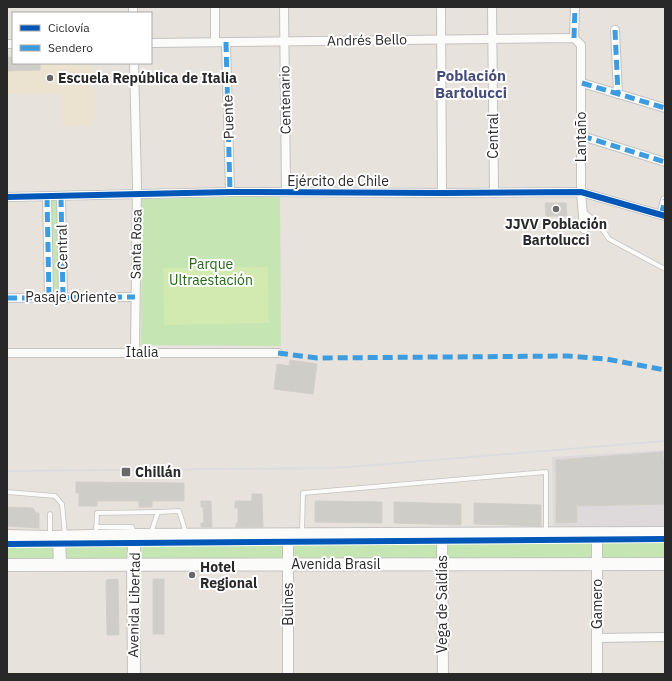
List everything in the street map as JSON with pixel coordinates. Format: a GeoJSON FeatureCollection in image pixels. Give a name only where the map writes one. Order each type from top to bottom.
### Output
{"type":"FeatureCollection","features":[{"type":"Feature","properties":{"kind":"main road"},"geometry":{"type":"LineString","coordinates":[[7,536],[58,537],[96,532],[135,535],[665,533]]}},
{"type":"Feature","properties":{"kind":"main road","name":"Avenida Libertad"},"geometry":{"type":"LineString","coordinates":[[134,674],[133,564],[135,535]]}},
{"type":"Feature","properties":{"kind":"main road"},"geometry":{"type":"LineString","coordinates":[[58,537],[60,565]]}},
{"type":"Feature","properties":{"kind":"main road","name":"Avenida Brasil"},"geometry":{"type":"LineString","coordinates":[[7,565],[665,564]]}},
{"type":"Feature","properties":{"kind":"street"},"geometry":{"type":"LineString","coordinates":[[215,7],[215,42]]}},
{"type":"Feature","properties":{"kind":"street","name":"Centenario"},"geometry":{"type":"LineString","coordinates":[[284,7],[286,192]]}},
{"type":"Feature","properties":{"kind":"street"},"geometry":{"type":"LineString","coordinates":[[441,7],[442,193]]}},
{"type":"Feature","properties":{"kind":"street","name":"Central"},"geometry":{"type":"LineString","coordinates":[[492,7],[494,193]]}},
{"type":"Feature","properties":{"kind":"street"},"geometry":{"type":"LineString","coordinates":[[574,7],[574,38]]}},
{"type":"Feature","properties":{"kind":"street"},"geometry":{"type":"LineString","coordinates":[[615,30],[618,94]]}},
{"type":"Feature","properties":{"kind":"street","name":"Andrés Bello"},"geometry":{"type":"LineString","coordinates":[[152,43],[574,38]]}},
{"type":"Feature","properties":{"kind":"street","name":"Lantaño"},"geometry":{"type":"LineString","coordinates":[[574,38],[581,45],[581,192],[584,229]]}},
{"type":"Feature","properties":{"kind":"street","name":"Puente"},"geometry":{"type":"LineString","coordinates":[[226,42],[230,192]]}},
{"type":"Feature","properties":{"kind":"street","name":"Santa Rosa"},"geometry":{"type":"LineString","coordinates":[[134,64],[137,194],[135,352]]}},
{"type":"Feature","properties":{"kind":"street"},"geometry":{"type":"LineString","coordinates":[[582,83],[665,108]]}},
{"type":"Feature","properties":{"kind":"street"},"geometry":{"type":"LineString","coordinates":[[582,136],[665,162]]}},
{"type":"Feature","properties":{"kind":"street","name":"Ejército de Chile"},"geometry":{"type":"LineString","coordinates":[[7,197],[61,197],[230,192],[581,192],[663,216]]}},
{"type":"Feature","properties":{"kind":"street","name":"Central"},"geometry":{"type":"LineString","coordinates":[[47,197],[49,297]]}},
{"type":"Feature","properties":{"kind":"street","name":"Central"},"geometry":{"type":"LineString","coordinates":[[61,197],[63,297]]}},
{"type":"Feature","properties":{"kind":"street"},"geometry":{"type":"LineString","coordinates":[[663,216],[665,200]]}},
{"type":"Feature","properties":{"kind":"street","name":"Pasaje Oriente"},"geometry":{"type":"LineString","coordinates":[[7,298],[135,297]]}},
{"type":"Feature","properties":{"kind":"street","name":"Italia"},"geometry":{"type":"LineString","coordinates":[[7,353],[278,353]]}},
{"type":"Feature","properties":{"kind":"street","name":"Gamero"},"geometry":{"type":"LineString","coordinates":[[597,533],[597,674]]}},
{"type":"Feature","properties":{"kind":"street","name":"Vega de Saldías"},"geometry":{"type":"LineString","coordinates":[[442,534],[443,674]]}},
{"type":"Feature","properties":{"kind":"street","name":"Bulnes"},"geometry":{"type":"LineString","coordinates":[[288,535],[288,674]]}},
{"type":"Feature","properties":{"kind":"street"},"geometry":{"type":"LineString","coordinates":[[597,638],[665,637]]}},
{"type":"Feature","properties":{"kind":"lane"},"geometry":{"type":"LineString","coordinates":[[583,210],[598,224],[609,239],[665,269]]}},
{"type":"Feature","properties":{"kind":"lane"},"geometry":{"type":"LineString","coordinates":[[302,534],[303,493],[546,472],[546,534]]}},
{"type":"Feature","properties":{"kind":"lane"},"geometry":{"type":"LineString","coordinates":[[7,492],[55,496],[62,504],[58,537]]}},
{"type":"Feature","properties":{"kind":"lane"},"geometry":{"type":"LineString","coordinates":[[96,532],[96,512],[179,511],[186,535]]}},
{"type":"Feature","properties":{"kind":"lane"},"geometry":{"type":"LineString","coordinates":[[150,535],[158,512]]}},
{"type":"Feature","properties":{"kind":"lane"},"geometry":{"type":"LineString","coordinates":[[50,514],[58,537]]}},
{"type":"Feature","properties":{"kind":"shaded area","name":"Escuela República de Italia"},"geometry":{"type":"Polygon","coordinates":[[[7,57],[12,64],[93,64],[94,125],[63,126],[62,93],[7,94],[7,57]]]}},
{"type":"Feature","properties":{"kind":"shaded area"},"geometry":{"type":"Polygon","coordinates":[[[665,450],[665,527],[553,526],[552,457],[665,450]]]}},
{"type":"Feature","properties":{"kind":"green space","name":"Parque Ultraestación"},"geometry":{"type":"Polygon","coordinates":[[[280,196],[281,346],[141,345],[142,199],[280,196]]]}},
{"type":"Feature","properties":{"kind":"green space"},"geometry":{"type":"Polygon","coordinates":[[[49,201],[59,201],[62,292],[52,292],[49,201]]]}},
{"type":"Feature","properties":{"kind":"green space"},"geometry":{"type":"Polygon","coordinates":[[[268,267],[269,323],[164,325],[163,268],[268,267]]]}},
{"type":"Feature","properties":{"kind":"green space"},"geometry":{"type":"Polygon","coordinates":[[[592,536],[592,561],[445,561],[445,537],[592,536]]]}},
{"type":"Feature","properties":{"kind":"green space"},"geometry":{"type":"Polygon","coordinates":[[[600,537],[665,537],[665,559],[600,560],[600,537]]]}},
{"type":"Feature","properties":{"kind":"green space"},"geometry":{"type":"Polygon","coordinates":[[[285,539],[285,560],[141,561],[142,540],[285,539]]]}},
{"type":"Feature","properties":{"kind":"green space"},"geometry":{"type":"Polygon","coordinates":[[[291,539],[439,540],[439,561],[292,560],[291,539]]]}},
{"type":"Feature","properties":{"kind":"green space"},"geometry":{"type":"Polygon","coordinates":[[[7,540],[128,540],[129,561],[7,559],[7,540]]]}},
{"type":"Feature","properties":{"kind":"building"},"geometry":{"type":"Polygon","coordinates":[[[7,57],[12,57],[12,64],[40,64],[40,70],[7,71],[7,57]]]}},
{"type":"Feature","properties":{"kind":"building","name":"JJVV Población Bartolucci"},"geometry":{"type":"Polygon","coordinates":[[[545,203],[566,203],[567,216],[546,216],[545,203]]]}},
{"type":"Feature","properties":{"kind":"building"},"geometry":{"type":"Polygon","coordinates":[[[290,360],[317,364],[313,394],[274,389],[277,364],[289,366],[290,360]]]}},
{"type":"Feature","properties":{"kind":"building"},"geometry":{"type":"Polygon","coordinates":[[[663,452],[663,459],[665,459],[665,504],[577,506],[577,522],[556,523],[556,460],[663,452]]]}},
{"type":"Feature","properties":{"kind":"building"},"geometry":{"type":"Polygon","coordinates":[[[76,482],[184,483],[184,501],[152,501],[152,507],[139,507],[139,501],[97,501],[97,506],[79,506],[79,493],[76,493],[76,482]]]}},
{"type":"Feature","properties":{"kind":"building"},"geometry":{"type":"Polygon","coordinates":[[[252,494],[262,494],[263,527],[236,527],[236,523],[238,523],[238,508],[235,508],[235,501],[252,501],[252,494]]]}},
{"type":"Feature","properties":{"kind":"building"},"geometry":{"type":"Polygon","coordinates":[[[201,501],[211,501],[212,527],[201,527],[201,523],[204,523],[201,501]]]}},
{"type":"Feature","properties":{"kind":"building"},"geometry":{"type":"Polygon","coordinates":[[[315,501],[382,502],[382,523],[315,522],[315,501]]]}},
{"type":"Feature","properties":{"kind":"building"},"geometry":{"type":"Polygon","coordinates":[[[394,502],[461,504],[461,525],[394,523],[394,502]]]}},
{"type":"Feature","properties":{"kind":"building"},"geometry":{"type":"Polygon","coordinates":[[[474,503],[541,505],[541,526],[474,524],[474,503]]]}},
{"type":"Feature","properties":{"kind":"building"},"geometry":{"type":"Polygon","coordinates":[[[7,507],[33,508],[36,513],[39,513],[39,528],[7,526],[7,507]]]}},
{"type":"Feature","properties":{"kind":"building"},"geometry":{"type":"Polygon","coordinates":[[[118,579],[119,635],[107,635],[106,580],[118,579]]]}},
{"type":"Feature","properties":{"kind":"building"},"geometry":{"type":"Polygon","coordinates":[[[153,579],[164,579],[164,634],[153,634],[153,579]]]}},
{"type":"Feature","properties":{"kind":"railway"},"geometry":{"type":"LineString","coordinates":[[7,471],[329,468],[665,441]]}},
{"type":"Feature","properties":{"kind":"marked path"},"geometry":{"type":"LineString","coordinates":[[574,38],[575,7]]}},
{"type":"Feature","properties":{"kind":"marked path"},"geometry":{"type":"LineString","coordinates":[[615,30],[618,94]]}},
{"type":"Feature","properties":{"kind":"marked path"},"geometry":{"type":"LineString","coordinates":[[226,42],[230,192]]}},
{"type":"Feature","properties":{"kind":"marked path"},"geometry":{"type":"LineString","coordinates":[[582,83],[665,108]]}},
{"type":"Feature","properties":{"kind":"marked path"},"geometry":{"type":"LineString","coordinates":[[582,136],[665,162]]}},
{"type":"Feature","properties":{"kind":"marked path"},"geometry":{"type":"LineString","coordinates":[[47,197],[49,297]]}},
{"type":"Feature","properties":{"kind":"marked path"},"geometry":{"type":"LineString","coordinates":[[61,197],[63,297]]}},
{"type":"Feature","properties":{"kind":"marked path"},"geometry":{"type":"LineString","coordinates":[[661,215],[665,200]]}},
{"type":"Feature","properties":{"kind":"marked path"},"geometry":{"type":"LineString","coordinates":[[7,298],[135,297]]}},
{"type":"Feature","properties":{"kind":"marked path"},"geometry":{"type":"LineString","coordinates":[[278,353],[317,358],[568,356],[606,359],[665,370]]}},
{"type":"Feature","properties":{"kind":"cycle path"},"geometry":{"type":"LineString","coordinates":[[7,197],[230,192],[581,192],[665,216]]}},
{"type":"Feature","properties":{"kind":"cycle path"},"geometry":{"type":"LineString","coordinates":[[7,544],[665,539]]}},
{"type":"Feature","properties":{"kind":"place","name":"Escuela República de Italia"},"geometry":{"type":"Point","coordinates":[50,78]}},
{"type":"Feature","properties":{"kind":"place","name":"JJVV Población Bartolucci"},"geometry":{"type":"Point","coordinates":[556,209]}},
{"type":"Feature","properties":{"kind":"place","name":"Chillán"},"geometry":{"type":"Point","coordinates":[126,472]}},
{"type":"Feature","properties":{"kind":"place","name":"Hotel Regional"},"geometry":{"type":"Point","coordinates":[192,575]}},
{"type":"Feature","properties":{"kind":"district","name":"Población Bartolucci"},"geometry":{"type":"Point","coordinates":[471,84]}}]}
